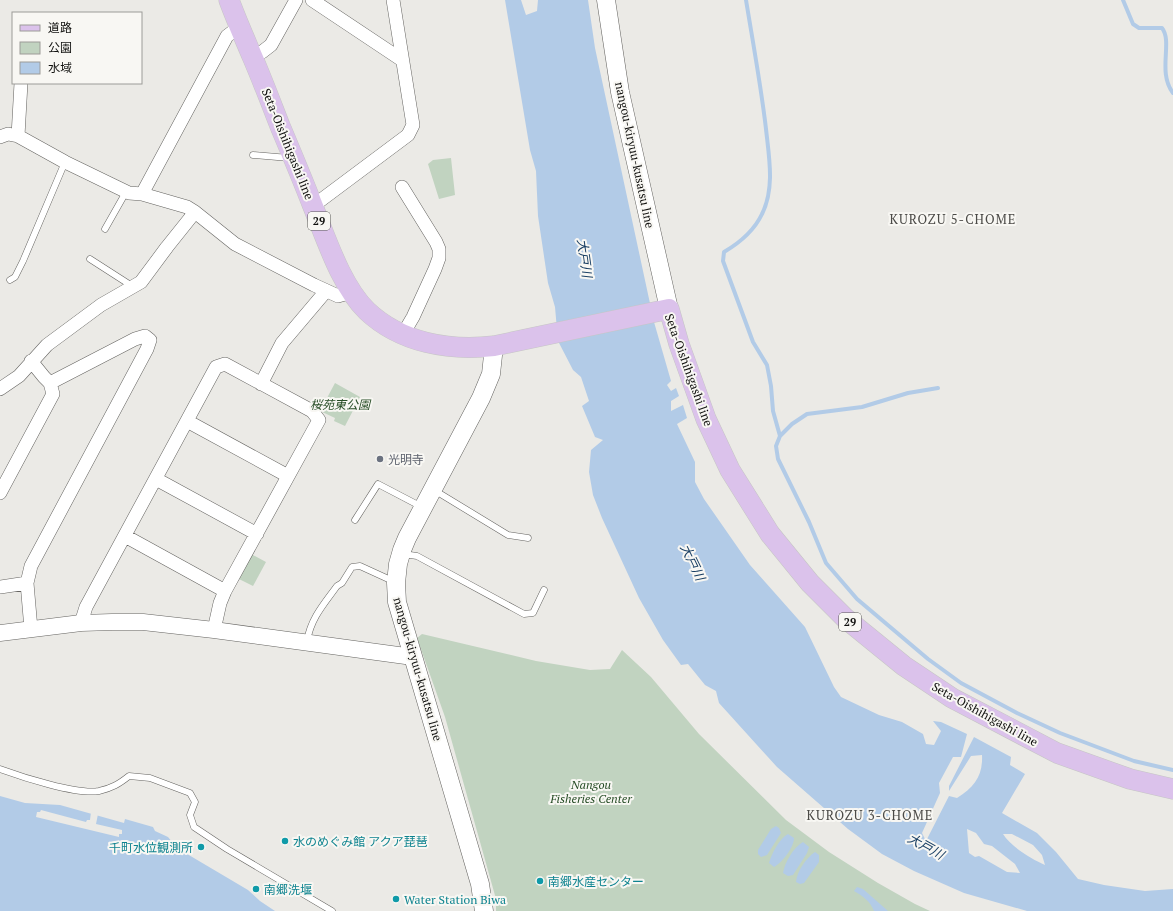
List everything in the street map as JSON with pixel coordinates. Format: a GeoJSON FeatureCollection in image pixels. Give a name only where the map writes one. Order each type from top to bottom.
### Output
{"type":"FeatureCollection","features":[{"type":"Feature","properties":{"kind":"main road","name":"Seta-Oishihigashi line"},"geometry":{"type":"LineString","coordinates":[[229,0],[324,234],[352,292],[359,303],[382,324],[416,340],[440,346],[472,348],[500,345],[663,310],[679,344],[706,419],[730,470],[770,534],[810,583],[846,618],[904,666],[959,702],[1057,753],[1130,779],[1173,789]]}},
{"type":"Feature","properties":{"kind":"main road","name":"nangou-kiryuu-kusatsu line"},"geometry":{"type":"LineString","coordinates":[[606,0],[620,92],[663,310]]}},
{"type":"Feature","properties":{"kind":"main road","name":"nangou-kiryuu-kusatsu line"},"geometry":{"type":"LineString","coordinates":[[484,911],[480,884],[397,602],[396,583],[400,554],[406,538],[481,398],[491,374],[500,345]]}},
{"type":"Feature","properties":{"kind":"street"},"geometry":{"type":"LineString","coordinates":[[253,57],[271,45],[296,0]]}},
{"type":"Feature","properties":{"kind":"street"},"geometry":{"type":"LineString","coordinates":[[312,0],[402,60]]}},
{"type":"Feature","properties":{"kind":"street"},"geometry":{"type":"LineString","coordinates":[[313,206],[408,135],[413,125],[393,0]]}},
{"type":"Feature","properties":{"kind":"street"},"geometry":{"type":"LineString","coordinates":[[142,194],[227,36],[239,27]]}},
{"type":"Feature","properties":{"kind":"street"},"geometry":{"type":"LineString","coordinates":[[18,136],[21,84]]}},
{"type":"Feature","properties":{"kind":"street"},"geometry":{"type":"LineString","coordinates":[[1,138],[8,134],[18,136],[65,162],[126,192],[142,194],[187,207],[235,244],[326,291],[338,296],[352,292]]}},
{"type":"Feature","properties":{"kind":"street"},"geometry":{"type":"LineString","coordinates":[[402,187],[439,249],[439,258],[435,269],[403,334]]}},
{"type":"Feature","properties":{"kind":"street"},"geometry":{"type":"LineString","coordinates":[[0,388],[19,376],[47,345],[72,326],[101,305],[141,282],[195,212]]}},
{"type":"Feature","properties":{"kind":"street"},"geometry":{"type":"LineString","coordinates":[[261,384],[282,343],[326,291]]}},
{"type":"Feature","properties":{"kind":"street"},"geometry":{"type":"LineString","coordinates":[[31,629],[27,583],[31,566],[147,349],[150,340],[145,336],[135,339],[50,383]]}},
{"type":"Feature","properties":{"kind":"street"},"geometry":{"type":"LineString","coordinates":[[0,493],[53,394],[50,383],[32,361]]}},
{"type":"Feature","properties":{"kind":"street"},"geometry":{"type":"LineString","coordinates":[[81,623],[86,607],[216,368],[225,364],[312,411],[319,420],[225,591],[220,603],[214,630]]}},
{"type":"Feature","properties":{"kind":"street"},"geometry":{"type":"LineString","coordinates":[[187,421],[288,476]]}},
{"type":"Feature","properties":{"kind":"street"},"geometry":{"type":"LineString","coordinates":[[156,479],[257,534]]}},
{"type":"Feature","properties":{"kind":"street"},"geometry":{"type":"LineString","coordinates":[[125,536],[225,591]]}},
{"type":"Feature","properties":{"kind":"street"},"geometry":{"type":"LineString","coordinates":[[0,587],[27,583]]}},
{"type":"Feature","properties":{"kind":"street"},"geometry":{"type":"LineString","coordinates":[[0,633],[81,623],[143,622],[413,657]]}},
{"type":"Feature","properties":{"kind":"lane"},"geometry":{"type":"LineString","coordinates":[[253,155],[293,158]]}},
{"type":"Feature","properties":{"kind":"lane"},"geometry":{"type":"LineString","coordinates":[[10,280],[14,277],[23,261],[65,162]]}},
{"type":"Feature","properties":{"kind":"lane"},"geometry":{"type":"LineString","coordinates":[[105,230],[126,192]]}},
{"type":"Feature","properties":{"kind":"lane"},"geometry":{"type":"LineString","coordinates":[[90,259],[133,287]]}},
{"type":"Feature","properties":{"kind":"lane"},"geometry":{"type":"LineString","coordinates":[[355,520],[378,484],[423,507]]}},
{"type":"Feature","properties":{"kind":"lane"},"geometry":{"type":"LineString","coordinates":[[433,489],[508,535],[528,538]]}},
{"type":"Feature","properties":{"kind":"lane"},"geometry":{"type":"LineString","coordinates":[[400,554],[417,556],[524,614],[533,613],[544,590]]}},
{"type":"Feature","properties":{"kind":"lane"},"geometry":{"type":"LineString","coordinates":[[307,643],[309,629],[313,619],[352,568],[360,566],[396,583]]}},
{"type":"Feature","properties":{"kind":"lane"},"geometry":{"type":"LineString","coordinates":[[0,769],[18,776],[74,790],[98,791],[117,786],[130,776],[150,778],[190,793],[195,802],[190,815],[194,827],[227,849],[332,911]]}},
{"type":"Feature","properties":{"kind":"green space"},"geometry":{"type":"Polygon","coordinates":[[[451,158],[455,195],[439,199],[428,164],[433,160],[451,158]]]}},
{"type":"Feature","properties":{"kind":"green space","name":"桜苑東公園"},"geometry":{"type":"Polygon","coordinates":[[[335,383],[360,397],[345,426],[334,421],[335,418],[320,411],[335,383]]]}},
{"type":"Feature","properties":{"kind":"green space"},"geometry":{"type":"Polygon","coordinates":[[[251,554],[266,562],[253,586],[239,579],[251,554]]]}},
{"type":"Feature","properties":{"kind":"green space","name":"Nangou Fisheries Center"},"geometry":{"type":"Polygon","coordinates":[[[422,634],[536,661],[590,670],[610,669],[622,650],[651,677],[699,734],[786,820],[829,852],[878,883],[930,911],[496,911],[496,899],[445,717],[417,638],[422,634]]]}},
{"type":"Feature","properties":{"kind":"water","name":"大戸川"},"geometry":{"type":"Polygon","coordinates":[[[505,0],[521,0],[526,15],[537,11],[538,0],[588,0],[595,48],[654,322],[671,381],[667,385],[671,391],[676,388],[679,396],[671,401],[671,411],[683,405],[687,418],[677,424],[695,462],[695,482],[704,499],[750,565],[805,627],[834,687],[841,697],[879,715],[902,722],[923,734],[926,744],[934,745],[941,731],[933,721],[941,722],[967,734],[961,757],[953,757],[939,783],[940,793],[922,833],[926,841],[949,796],[957,798],[969,789],[977,780],[981,769],[982,755],[971,756],[949,791],[949,786],[974,737],[1011,757],[1010,765],[1025,774],[1002,813],[1037,833],[1056,852],[1078,879],[1104,885],[1145,891],[1173,889],[1173,911],[1027,911],[964,893],[914,871],[882,854],[848,829],[777,767],[719,703],[716,691],[705,685],[688,664],[681,665],[663,640],[639,598],[593,495],[589,472],[591,450],[603,440],[595,437],[582,406],[589,401],[581,377],[573,370],[558,341],[555,307],[548,283],[538,216],[536,171],[530,150],[505,0]],[[967,829],[969,853],[975,857],[979,856],[1007,872],[1020,873],[1015,864],[992,846],[984,844],[976,833],[967,829]],[[1003,834],[1016,848],[1045,865],[1042,855],[1033,845],[1012,834],[1003,834]]]}},
{"type":"Feature","properties":{"kind":"water"},"geometry":{"type":"Polygon","coordinates":[[[0,796],[25,803],[60,805],[124,823],[125,819],[153,827],[155,831],[168,837],[177,848],[248,890],[260,901],[275,911],[0,911],[0,796]]]}},
{"type":"Feature","properties":{"kind":"water"},"geometry":{"type":"Polygon","coordinates":[[[776,826],[779,828],[781,833],[767,855],[761,857],[758,854],[758,850],[771,829],[776,826]]]}},
{"type":"Feature","properties":{"kind":"water"},"geometry":{"type":"Polygon","coordinates":[[[788,834],[794,838],[794,842],[784,858],[774,867],[769,863],[772,855],[779,843],[788,834]]]}},
{"type":"Feature","properties":{"kind":"water"},"geometry":{"type":"Polygon","coordinates":[[[803,842],[809,847],[807,853],[793,875],[788,876],[783,873],[786,864],[793,852],[803,842]]]}},
{"type":"Feature","properties":{"kind":"water"},"geometry":{"type":"Polygon","coordinates":[[[815,852],[819,855],[819,862],[804,883],[800,884],[796,882],[802,865],[815,852]]]}},
{"type":"Feature","properties":{"kind":"water"},"geometry":{"type":"Polygon","coordinates":[[[857,887],[863,889],[888,911],[874,911],[866,899],[854,891],[857,887]]]}},
{"type":"Feature","properties":{"kind":"pier"},"geometry":{"type":"Polygon","coordinates":[[[41,810],[86,822],[87,820],[90,820],[91,812],[98,814],[96,824],[122,830],[122,834],[119,834],[119,837],[36,817],[37,812],[40,812],[41,810]]]}},
{"type":"Feature","properties":{"kind":"waterway"},"geometry":{"type":"LineString","coordinates":[[746,0],[764,113],[770,183],[769,194],[759,220],[746,236],[724,252],[723,261],[753,342],[767,365],[771,386],[773,411],[780,436],[776,446],[778,459],[809,522],[826,563],[857,599],[928,659],[961,683],[1017,713],[1060,733],[1134,761],[1173,770]]}},
{"type":"Feature","properties":{"kind":"waterway"},"geometry":{"type":"LineString","coordinates":[[1123,0],[1133,24],[1139,28],[1162,28],[1166,41],[1166,76],[1168,85],[1173,93]]}},
{"type":"Feature","properties":{"kind":"waterway"},"geometry":{"type":"LineString","coordinates":[[780,436],[792,424],[807,414],[862,407],[908,393],[938,388]]}},
{"type":"Feature","properties":{"kind":"place","name":"光明寺"},"geometry":{"type":"Point","coordinates":[380,459]}},
{"type":"Feature","properties":{"kind":"place","name":"水のめぐみ館 アクア琵琶"},"geometry":{"type":"Point","coordinates":[285,841]}},
{"type":"Feature","properties":{"kind":"place","name":"千町水位観測所"},"geometry":{"type":"Point","coordinates":[201,847]}},
{"type":"Feature","properties":{"kind":"place","name":"南郷水産センター"},"geometry":{"type":"Point","coordinates":[540,881]}},
{"type":"Feature","properties":{"kind":"place","name":"南郷洗堰"},"geometry":{"type":"Point","coordinates":[256,889]}},
{"type":"Feature","properties":{"kind":"place","name":"Water Station Biwa"},"geometry":{"type":"Point","coordinates":[396,899]}},
{"type":"Feature","properties":{"kind":"district","name":"KUROZU 5-CHOME"},"geometry":{"type":"Point","coordinates":[953,219]}},
{"type":"Feature","properties":{"kind":"district","name":"KUROZU 3-CHOME"},"geometry":{"type":"Point","coordinates":[870,815]}}]}
